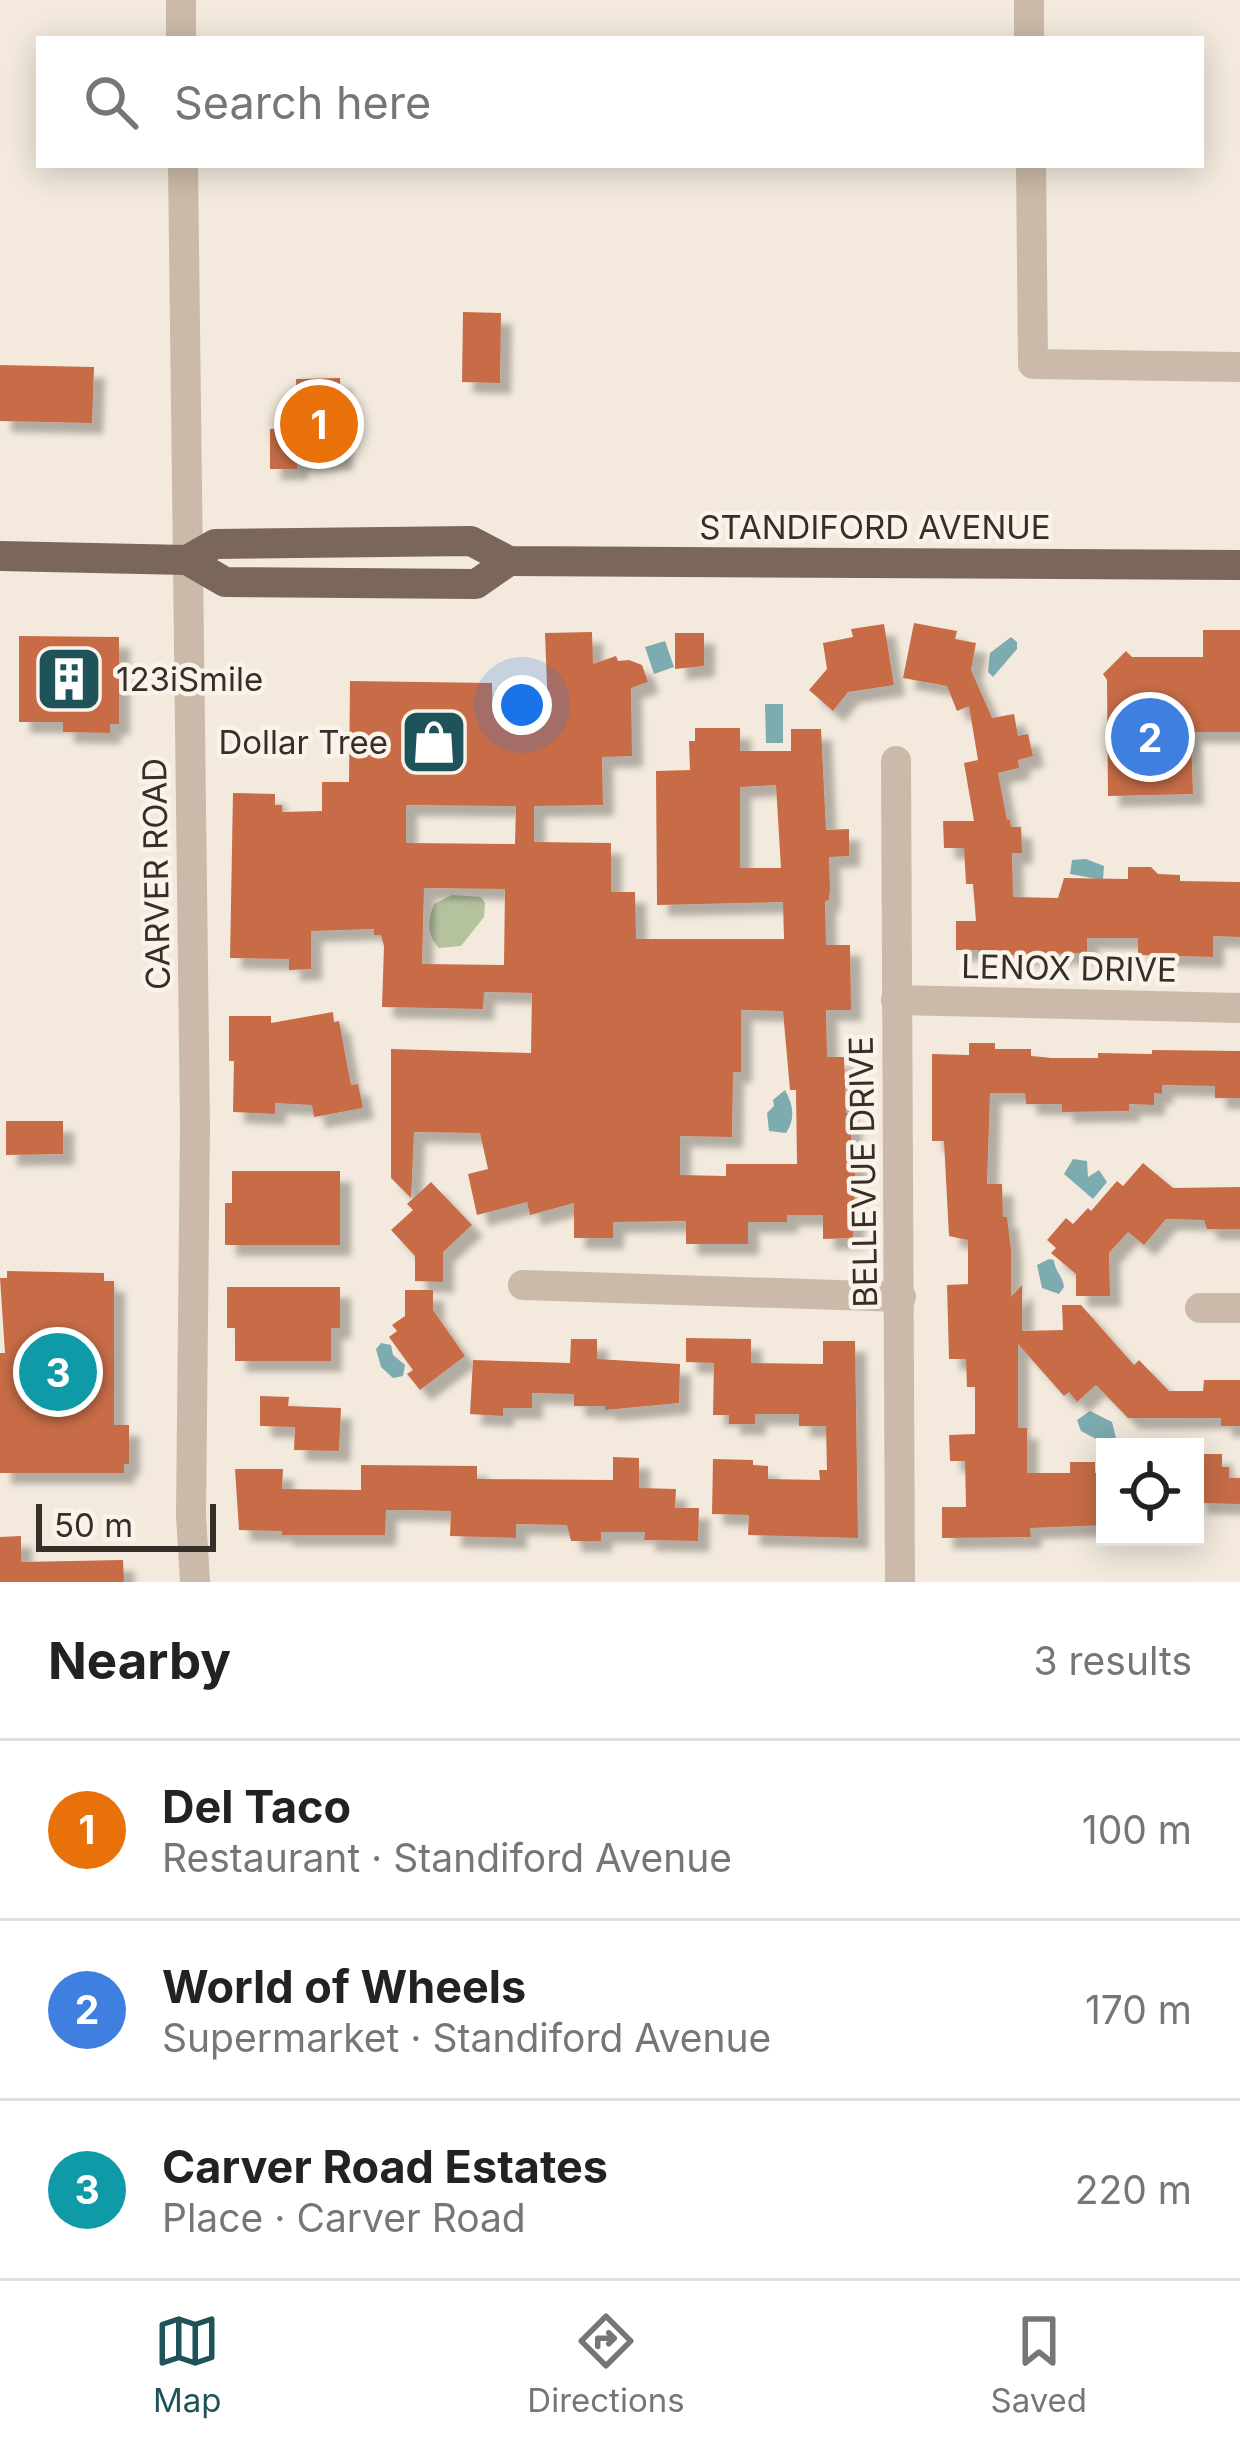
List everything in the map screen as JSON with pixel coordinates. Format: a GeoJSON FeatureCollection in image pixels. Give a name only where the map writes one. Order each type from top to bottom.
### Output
{"type":"FeatureCollection","features":[{"type":"Feature","properties":{"kind":"main road","name":"STANDIFORD AVENUE"},"geometry":{"type":"LineString","coordinates":[[187,560],[215,544],[412,540],[471,541],[509,561],[1240,565]]}},
{"type":"Feature","properties":{"kind":"main road","name":"STANDIFORD AVENUE"},"geometry":{"type":"LineString","coordinates":[[0,556],[187,560],[224,583],[476,584],[509,561]]}},
{"type":"Feature","properties":{"kind":"street"},"geometry":{"type":"LineString","coordinates":[[181,0],[181,36]]}},
{"type":"Feature","properties":{"kind":"street"},"geometry":{"type":"LineString","coordinates":[[1029,0],[1029,36]]}},
{"type":"Feature","properties":{"kind":"street","name":"CARVER ROAD"},"geometry":{"type":"LineString","coordinates":[[183,168],[195,1127],[191,1515],[195,1582]]}},
{"type":"Feature","properties":{"kind":"street"},"geometry":{"type":"LineString","coordinates":[[1031,168],[1033,364],[1240,367]]}},
{"type":"Feature","properties":{"kind":"street","name":"BELLEVUE DRIVE"},"geometry":{"type":"LineString","coordinates":[[896,761],[900,1582]]}},
{"type":"Feature","properties":{"kind":"street","name":"LENOX DRIVE"},"geometry":{"type":"LineString","coordinates":[[896,1000],[1240,1008]]}},
{"type":"Feature","properties":{"kind":"street"},"geometry":{"type":"LineString","coordinates":[[523,1285],[901,1297]]}},
{"type":"Feature","properties":{"kind":"street"},"geometry":{"type":"LineString","coordinates":[[1200,1308],[1240,1308]]}},
{"type":"Feature","properties":{"kind":"green space"},"geometry":{"type":"Polygon","coordinates":[[[452,895],[481,897],[484,917],[461,946],[439,948],[430,932],[430,915],[434,904],[452,895]]]}},
{"type":"Feature","properties":{"kind":"water"},"geometry":{"type":"Polygon","coordinates":[[[1011,637],[1017,649],[993,677],[988,672],[990,653],[1011,637]]]}},
{"type":"Feature","properties":{"kind":"water"},"geometry":{"type":"Polygon","coordinates":[[[665,641],[674,667],[654,674],[645,647],[665,641]]]}},
{"type":"Feature","properties":{"kind":"water"},"geometry":{"type":"Polygon","coordinates":[[[765,704],[783,704],[783,743],[766,743],[765,704]]]}},
{"type":"Feature","properties":{"kind":"water"},"geometry":{"type":"Polygon","coordinates":[[[1072,860],[1104,866],[1103,880],[1070,874],[1072,860]]]}},
{"type":"Feature","properties":{"kind":"water"},"geometry":{"type":"Polygon","coordinates":[[[785,1090],[791,1122],[786,1133],[769,1131],[767,1113],[785,1090]]]}},
{"type":"Feature","properties":{"kind":"water"},"geometry":{"type":"Polygon","coordinates":[[[1073,1159],[1087,1161],[1088,1177],[1099,1170],[1107,1182],[1093,1199],[1064,1174],[1073,1159]]]}},
{"type":"Feature","properties":{"kind":"water"},"geometry":{"type":"Polygon","coordinates":[[[1054,1260],[1063,1283],[1059,1294],[1042,1288],[1037,1265],[1054,1260]]]}},
{"type":"Feature","properties":{"kind":"water"},"geometry":{"type":"Polygon","coordinates":[[[381,1343],[391,1345],[393,1355],[405,1365],[403,1376],[393,1378],[381,1367],[376,1349],[381,1343]]]}},
{"type":"Feature","properties":{"kind":"water"},"geometry":{"type":"Polygon","coordinates":[[[1090,1411],[1112,1422],[1116,1438],[1096,1439],[1081,1431],[1077,1420],[1090,1411]]]}},
{"type":"Feature","properties":{"kind":"building"},"geometry":{"type":"Polygon","coordinates":[[[463,312],[501,313],[500,383],[462,382],[463,312]]]}},
{"type":"Feature","properties":{"kind":"building"},"geometry":{"type":"Polygon","coordinates":[[[0,365],[94,367],[92,423],[0,421],[0,365]]]}},
{"type":"Feature","properties":{"kind":"building"},"geometry":{"type":"Polygon","coordinates":[[[340,378],[342,459],[297,460],[297,469],[270,469],[270,429],[297,428],[296,379],[340,378]]]}},
{"type":"Feature","properties":{"kind":"building"},"geometry":{"type":"Polygon","coordinates":[[[914,623],[957,631],[955,639],[976,643],[971,670],[992,718],[1014,714],[1018,736],[1028,734],[1033,756],[1018,760],[1019,768],[998,773],[1007,820],[1011,827],[1021,827],[1022,853],[1012,853],[1013,897],[1058,898],[1064,878],[1128,879],[1128,867],[1151,867],[1158,874],[1180,875],[1180,881],[1240,882],[1240,937],[1213,936],[1213,957],[1138,955],[1138,938],[1087,938],[1087,953],[979,956],[979,950],[956,950],[956,921],[976,921],[973,884],[966,884],[964,848],[944,848],[943,821],[974,821],[964,763],[978,760],[969,706],[957,711],[947,686],[903,678],[914,623]]]}},
{"type":"Feature","properties":{"kind":"building"},"geometry":{"type":"Polygon","coordinates":[[[884,624],[894,685],[848,692],[833,711],[809,690],[827,669],[823,643],[853,637],[851,629],[884,624]]]}},
{"type":"Feature","properties":{"kind":"building"},"geometry":{"type":"Polygon","coordinates":[[[1203,630],[1240,630],[1240,732],[1191,732],[1193,794],[1108,796],[1107,680],[1103,674],[1126,651],[1132,657],[1203,657],[1203,630]]]}},
{"type":"Feature","properties":{"kind":"building"},"geometry":{"type":"Polygon","coordinates":[[[592,632],[593,664],[616,656],[618,661],[629,660],[642,665],[648,682],[631,688],[632,756],[602,757],[603,805],[534,806],[534,842],[611,843],[611,892],[635,892],[636,939],[784,939],[783,902],[657,905],[656,771],[690,770],[689,741],[695,741],[695,728],[740,728],[740,751],[791,751],[791,729],[821,729],[826,830],[849,829],[849,856],[829,857],[829,900],[825,901],[826,945],[850,945],[851,1010],[826,1010],[827,1057],[844,1057],[846,1113],[851,1113],[851,1152],[856,1152],[853,1238],[823,1239],[823,1215],[787,1215],[787,1222],[748,1222],[748,1244],[686,1244],[686,1221],[613,1222],[613,1238],[574,1238],[574,1203],[530,1215],[527,1202],[477,1215],[468,1174],[488,1169],[480,1133],[414,1132],[411,1198],[391,1178],[391,1049],[531,1053],[532,993],[484,992],[483,1009],[382,1007],[384,946],[374,929],[311,931],[311,969],[289,970],[289,959],[230,958],[233,793],[275,794],[275,805],[282,805],[282,812],[322,811],[322,782],[349,782],[350,681],[492,683],[492,711],[548,711],[545,633],[592,632]],[[776,785],[740,787],[740,868],[781,868],[776,785]],[[406,805],[406,843],[515,844],[516,806],[406,805]],[[424,888],[422,964],[504,965],[505,889],[424,888]],[[741,1010],[741,1072],[733,1072],[732,1137],[680,1136],[680,1175],[726,1176],[726,1164],[797,1164],[796,1090],[790,1090],[783,1011],[741,1010]]]}},
{"type":"Feature","properties":{"kind":"building"},"geometry":{"type":"Polygon","coordinates":[[[675,633],[704,633],[704,666],[675,669],[675,633]]]}},
{"type":"Feature","properties":{"kind":"building","name":"123iSmile"},"geometry":{"type":"Polygon","coordinates":[[[19,636],[119,637],[119,724],[110,724],[110,733],[63,732],[63,722],[19,722],[19,636]]]}},
{"type":"Feature","properties":{"kind":"building"},"geometry":{"type":"Polygon","coordinates":[[[333,1012],[334,1022],[339,1021],[351,1085],[358,1084],[363,1108],[314,1117],[312,1105],[275,1103],[275,1114],[233,1112],[229,1016],[271,1016],[271,1023],[333,1012]]]}},
{"type":"Feature","properties":{"kind":"building"},"geometry":{"type":"Polygon","coordinates":[[[969,1043],[1031,1049],[1031,1056],[1052,1058],[1152,1054],[1152,1050],[1240,1051],[1240,1098],[1215,1098],[1215,1086],[1162,1085],[1162,1094],[1154,1093],[1154,1105],[1129,1104],[1129,1111],[1062,1112],[1062,1104],[1026,1104],[1025,1093],[990,1093],[987,1184],[1002,1184],[1011,1249],[1011,1297],[1022,1285],[1022,1331],[1063,1330],[1062,1305],[1081,1305],[1134,1365],[1139,1360],[1169,1391],[1203,1391],[1204,1380],[1240,1380],[1240,1426],[1221,1426],[1221,1418],[1128,1418],[1096,1385],[1077,1402],[1069,1392],[1064,1396],[1018,1344],[1018,1428],[1027,1428],[1027,1473],[1070,1473],[1070,1462],[1095,1462],[1096,1525],[1030,1528],[1031,1537],[942,1538],[942,1507],[966,1507],[965,1461],[950,1461],[949,1435],[975,1434],[975,1387],[967,1387],[966,1359],[949,1359],[947,1285],[968,1284],[968,1240],[949,1236],[944,1141],[932,1141],[932,1054],[969,1055],[969,1043]]]}},
{"type":"Feature","properties":{"kind":"building"},"geometry":{"type":"Polygon","coordinates":[[[6,1121],[63,1121],[63,1154],[6,1155],[6,1121]]]}},
{"type":"Feature","properties":{"kind":"building"},"geometry":{"type":"Polygon","coordinates":[[[1143,1163],[1173,1188],[1240,1187],[1240,1229],[1207,1229],[1204,1220],[1166,1219],[1144,1245],[1128,1232],[1109,1253],[1110,1296],[1076,1296],[1076,1274],[1051,1253],[1056,1248],[1047,1240],[1066,1218],[1073,1224],[1088,1208],[1091,1211],[1117,1181],[1123,1186],[1143,1163]]]}},
{"type":"Feature","properties":{"kind":"building"},"geometry":{"type":"Polygon","coordinates":[[[232,1171],[340,1171],[340,1245],[225,1245],[225,1203],[232,1203],[232,1171]]]}},
{"type":"Feature","properties":{"kind":"building"},"geometry":{"type":"Polygon","coordinates":[[[431,1182],[472,1225],[443,1252],[443,1282],[415,1281],[415,1256],[391,1230],[413,1210],[407,1204],[431,1182]]]}},
{"type":"Feature","properties":{"kind":"building"},"geometry":{"type":"Polygon","coordinates":[[[7,1271],[104,1273],[104,1281],[114,1281],[114,1425],[129,1425],[129,1464],[124,1464],[124,1473],[0,1473],[0,1353],[5,1353],[0,1278],[7,1278],[7,1271]]]}},
{"type":"Feature","properties":{"kind":"building"},"geometry":{"type":"Polygon","coordinates":[[[227,1287],[340,1287],[340,1328],[331,1328],[331,1361],[235,1361],[235,1328],[227,1328],[227,1287]]]}},
{"type":"Feature","properties":{"kind":"building"},"geometry":{"type":"Polygon","coordinates":[[[405,1290],[433,1290],[433,1310],[465,1356],[420,1390],[407,1374],[413,1370],[389,1337],[397,1331],[392,1325],[405,1316],[405,1290]]]}},
{"type":"Feature","properties":{"kind":"building"},"geometry":{"type":"Polygon","coordinates":[[[686,1338],[751,1339],[751,1363],[823,1364],[823,1341],[855,1341],[858,1538],[748,1535],[749,1515],[712,1514],[713,1459],[753,1460],[753,1465],[768,1466],[768,1479],[820,1480],[819,1470],[827,1470],[826,1426],[799,1426],[799,1414],[755,1414],[755,1424],[729,1424],[729,1415],[713,1415],[714,1363],[686,1362],[686,1338]]]}},
{"type":"Feature","properties":{"kind":"building"},"geometry":{"type":"Polygon","coordinates":[[[571,1339],[597,1339],[597,1359],[680,1364],[679,1403],[605,1410],[605,1406],[574,1406],[574,1394],[532,1393],[532,1408],[503,1408],[503,1416],[470,1414],[473,1360],[570,1363],[571,1339]]]}},
{"type":"Feature","properties":{"kind":"building"},"geometry":{"type":"Polygon","coordinates":[[[260,1396],[289,1397],[288,1406],[341,1408],[339,1451],[294,1450],[295,1427],[260,1426],[260,1396]]]}},
{"type":"Feature","properties":{"kind":"building"},"geometry":{"type":"Polygon","coordinates":[[[1204,1454],[1222,1454],[1222,1467],[1229,1467],[1229,1478],[1240,1478],[1240,1504],[1204,1503],[1204,1454]]]}},
{"type":"Feature","properties":{"kind":"building"},"geometry":{"type":"Polygon","coordinates":[[[613,1457],[639,1458],[639,1488],[676,1489],[675,1508],[699,1508],[698,1541],[644,1540],[645,1532],[601,1532],[601,1541],[571,1541],[567,1525],[516,1524],[516,1538],[450,1536],[451,1511],[386,1510],[385,1535],[239,1530],[235,1469],[283,1469],[282,1489],[361,1490],[361,1465],[477,1466],[477,1479],[613,1480],[613,1457]]]}},
{"type":"Feature","properties":{"kind":"building"},"geometry":{"type":"Polygon","coordinates":[[[21,1536],[21,1562],[123,1560],[124,1582],[0,1582],[0,1537],[21,1536]]]}},
{"type":"Feature","properties":{"kind":"place","name":"Del Taco"},"geometry":{"type":"Point","coordinates":[319,424]}},
{"type":"Feature","properties":{"kind":"place","name":"123iSmile"},"geometry":{"type":"Point","coordinates":[69,679]}},
{"type":"Feature","properties":{"kind":"place","name":"World of Wheels"},"geometry":{"type":"Point","coordinates":[1150,737]}},
{"type":"Feature","properties":{"kind":"place","name":"Dollar Tree"},"geometry":{"type":"Point","coordinates":[434,742]}},
{"type":"Feature","properties":{"kind":"place","name":"Carver Road Estates"},"geometry":{"type":"Point","coordinates":[58,1372]}}]}
